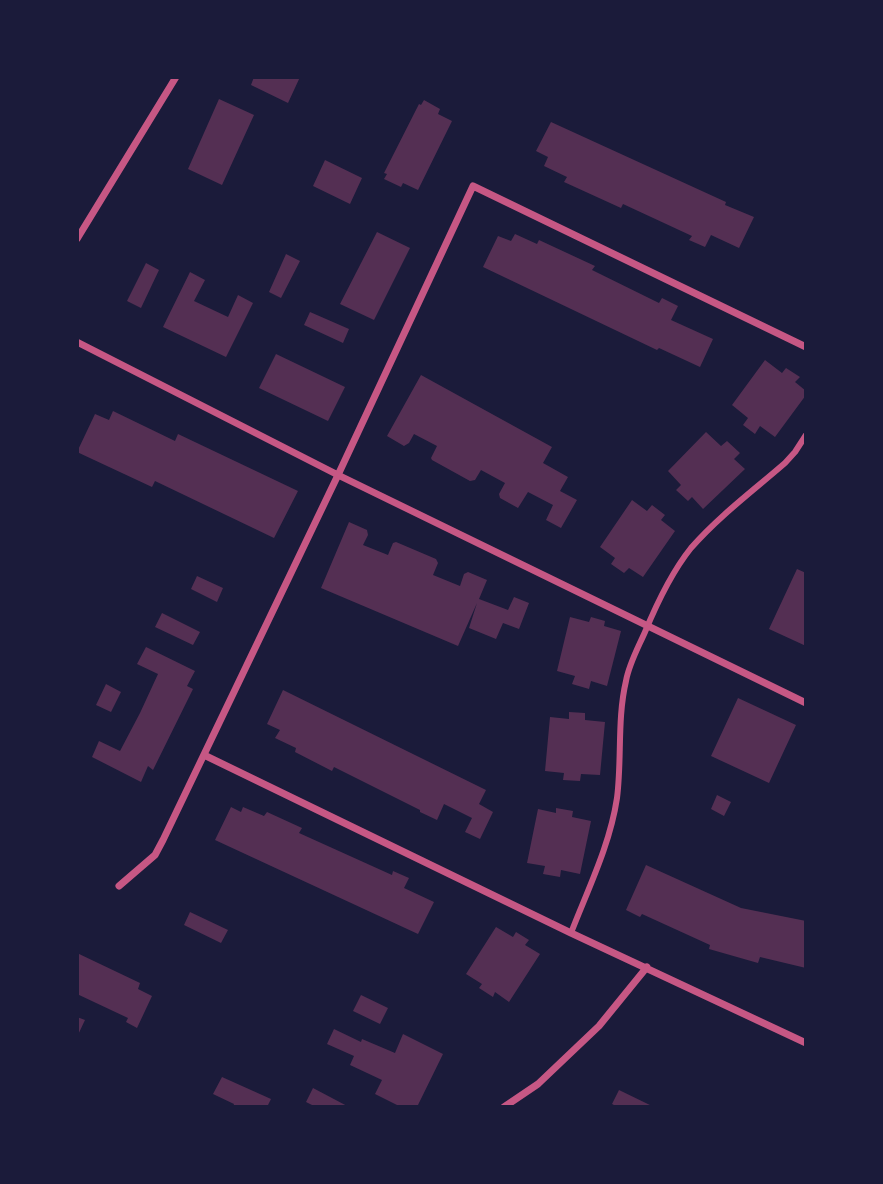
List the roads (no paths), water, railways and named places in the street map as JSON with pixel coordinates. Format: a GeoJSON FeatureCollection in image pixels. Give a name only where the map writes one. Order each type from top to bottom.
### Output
{"type":"FeatureCollection","features":[{"type":"Feature","properties":{"kind":"street"},"geometry":{"type":"LineString","coordinates":[[77,238],[176,77]]}},
{"type":"Feature","properties":{"kind":"street"},"geometry":{"type":"LineString","coordinates":[[118,886],[155,855],[338,475],[473,186],[806,347]]}},
{"type":"Feature","properties":{"kind":"street"},"geometry":{"type":"LineString","coordinates":[[77,342],[338,475],[806,703]]}},
{"type":"Feature","properties":{"kind":"street"},"geometry":{"type":"LineString","coordinates":[[571,933],[609,835],[618,787],[626,681],[647,626],[666,588],[690,550],[711,527],[785,463],[806,435]]}},
{"type":"Feature","properties":{"kind":"street"},"geometry":{"type":"LineString","coordinates":[[204,755],[571,933],[806,1043]]}},
{"type":"Feature","properties":{"kind":"street"},"geometry":{"type":"LineString","coordinates":[[504,1107],[538,1084],[599,1026],[647,967]]}}]}
